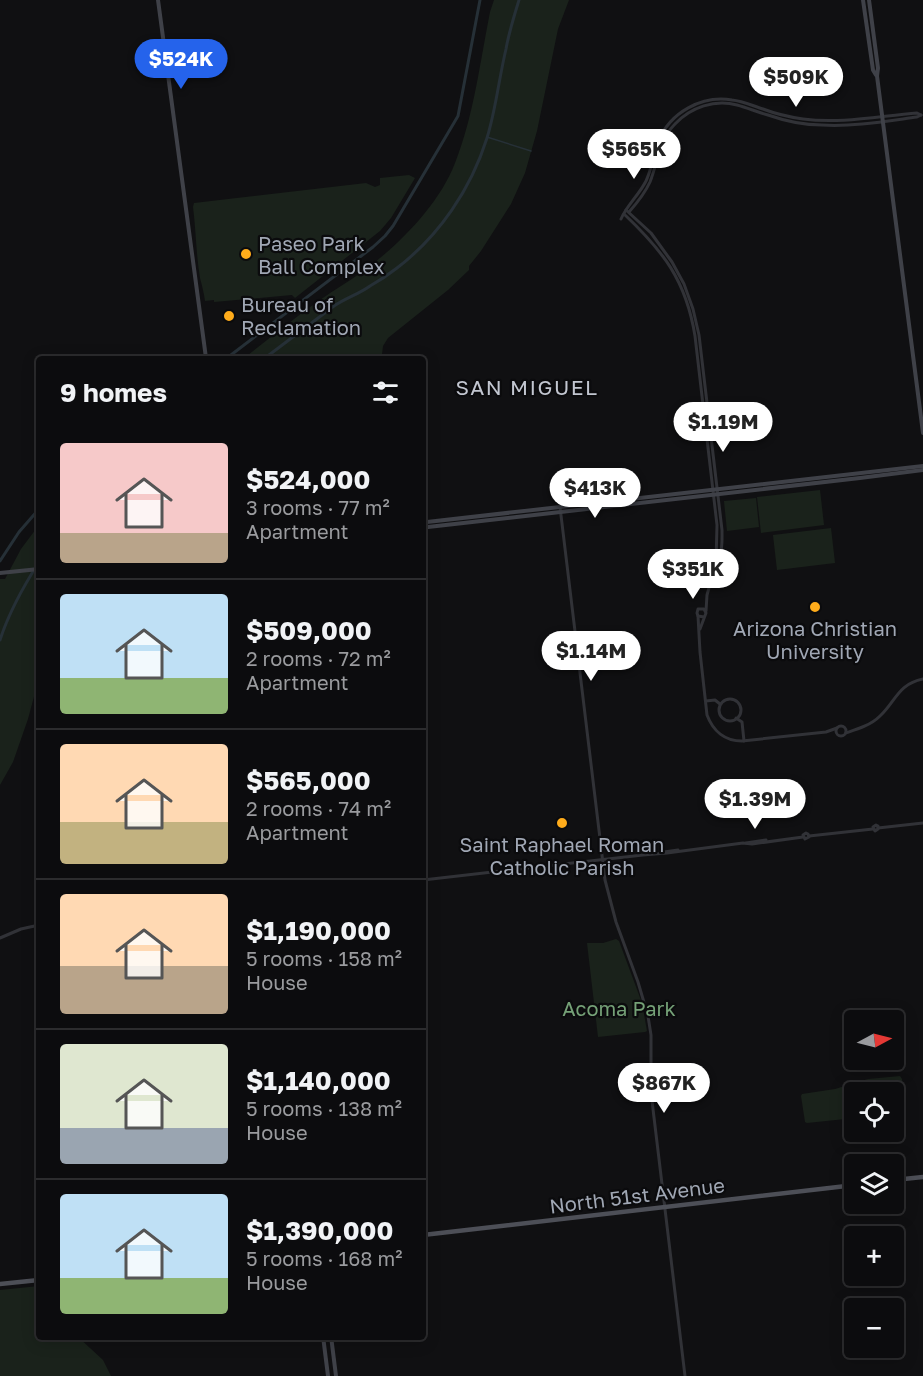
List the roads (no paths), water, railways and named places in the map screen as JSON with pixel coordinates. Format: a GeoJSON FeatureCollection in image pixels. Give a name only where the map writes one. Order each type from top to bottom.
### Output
{"type":"FeatureCollection","features":[{"type":"Feature","properties":{"kind":"main road"},"geometry":{"type":"LineString","coordinates":[[158,0],[206,356]]}},
{"type":"Feature","properties":{"kind":"main road"},"geometry":{"type":"LineString","coordinates":[[863,0],[867,8],[878,68],[882,119],[923,432]]}},
{"type":"Feature","properties":{"kind":"main road"},"geometry":{"type":"LineString","coordinates":[[867,8],[869,0]]}},
{"type":"Feature","properties":{"kind":"main road"},"geometry":{"type":"LineString","coordinates":[[715,492],[893,468],[923,468]]}},
{"type":"Feature","properties":{"kind":"main road"},"geometry":{"type":"LineString","coordinates":[[893,468],[894,474]]}},
{"type":"Feature","properties":{"kind":"main road"},"geometry":{"type":"LineString","coordinates":[[426,523],[870,477],[923,468]]}},
{"type":"Feature","properties":{"kind":"main road"},"geometry":{"type":"LineString","coordinates":[[869,471],[870,477]]}},
{"type":"Feature","properties":{"kind":"main road"},"geometry":{"type":"LineString","coordinates":[[0,573],[36,569]]}},
{"type":"Feature","properties":{"kind":"main road"},"geometry":{"type":"LineString","coordinates":[[904,1179],[923,1177]]}},
{"type":"Feature","properties":{"kind":"main road","name":"North 51st Avenue"},"geometry":{"type":"LineString","coordinates":[[426,1235],[844,1186]]}},
{"type":"Feature","properties":{"kind":"main road"},"geometry":{"type":"LineString","coordinates":[[0,1284],[36,1280]]}},
{"type":"Feature","properties":{"kind":"main road"},"geometry":{"type":"LineString","coordinates":[[324,1340],[328,1376]]}},
{"type":"Feature","properties":{"kind":"main road"},"geometry":{"type":"LineString","coordinates":[[331,1340],[336,1376]]}},
{"type":"Feature","properties":{"kind":"main road"},"geometry":{"type":"LineString","coordinates":[[327,1365],[334,1364]]}},
{"type":"Feature","properties":{"kind":"street"},"geometry":{"type":"LineString","coordinates":[[700,630],[706,614],[707,595],[716,562],[717,528],[699,335],[691,301],[672,262],[651,233],[626,213],[646,181],[666,127],[679,114],[696,104],[711,100],[735,100],[787,116],[817,121],[882,119],[917,112],[922,115]]}},
{"type":"Feature","properties":{"kind":"street"},"geometry":{"type":"LineString","coordinates":[[560,509],[605,880],[611,907],[644,999],[650,1024],[651,1091],[685,1376]]}},
{"type":"Feature","properties":{"kind":"street"},"geometry":{"type":"LineString","coordinates":[[707,595],[697,612],[706,701],[710,722],[717,732],[731,740],[744,741],[826,732],[841,726],[845,730],[856,729],[875,721],[902,689],[915,681],[923,680]]}},
{"type":"Feature","properties":{"kind":"street"},"geometry":{"type":"LineString","coordinates":[[700,608],[706,611]]}},
{"type":"Feature","properties":{"kind":"street"},"geometry":{"type":"LineString","coordinates":[[698,616],[704,617]]}},
{"type":"Feature","properties":{"kind":"street"},"geometry":{"type":"LineString","coordinates":[[726,699],[734,699],[741,708],[739,716],[729,721],[722,718],[719,711],[720,704],[726,699]]}},
{"type":"Feature","properties":{"kind":"street"},"geometry":{"type":"LineString","coordinates":[[706,701],[715,700],[720,704]]}},
{"type":"Feature","properties":{"kind":"street"},"geometry":{"type":"LineString","coordinates":[[736,718],[742,722],[744,741]]}},
{"type":"Feature","properties":{"kind":"street"},"geometry":{"type":"LineString","coordinates":[[837,728],[837,735]]}},
{"type":"Feature","properties":{"kind":"street"},"geometry":{"type":"LineString","coordinates":[[826,732],[842,736],[845,730]]}},
{"type":"Feature","properties":{"kind":"street"},"geometry":{"type":"LineString","coordinates":[[426,880],[762,840],[803,837],[807,839],[809,836],[873,829],[876,831],[878,828],[923,823]]}},
{"type":"Feature","properties":{"kind":"street"},"geometry":{"type":"LineString","coordinates":[[0,938],[36,926]]}},
{"type":"Feature","properties":{"kind":"waterway"},"geometry":{"type":"LineString","coordinates":[[230,356],[373,247],[393,226],[458,116],[480,0]]}},
{"type":"Feature","properties":{"kind":"waterway"},"geometry":{"type":"LineString","coordinates":[[268,356],[334,306],[366,289],[397,268],[427,241],[452,210],[472,175],[487,138],[519,0]]}},
{"type":"Feature","properties":{"kind":"waterway"},"geometry":{"type":"LineString","coordinates":[[487,137],[531,151]]}},
{"type":"Feature","properties":{"kind":"waterway"},"geometry":{"type":"LineString","coordinates":[[0,561],[19,532],[36,512]]}},
{"type":"Feature","properties":{"kind":"waterway"},"geometry":{"type":"LineString","coordinates":[[0,640],[17,600],[36,567]]}},
{"type":"Feature","properties":{"kind":"place","name":"Paseo Park Ball Complex"},"geometry":{"type":"Point","coordinates":[246,254]}},
{"type":"Feature","properties":{"kind":"place","name":"Bureau of Reclamation"},"geometry":{"type":"Point","coordinates":[229,316]}},
{"type":"Feature","properties":{"kind":"place","name":"Arizona Christian University"},"geometry":{"type":"Point","coordinates":[815,607]}},
{"type":"Feature","properties":{"kind":"place","name":"Saint Raphael Roman Catholic Parish"},"geometry":{"type":"Point","coordinates":[562,823]}},
{"type":"Feature","properties":{"kind":"district","name":"SAN MIGUEL"},"geometry":{"type":"Point","coordinates":[527,387]}},
{"type":"Feature","properties":{"kind":"park label","name":"Acoma Park"},"geometry":{"type":"Point","coordinates":[619,1008]}}]}
